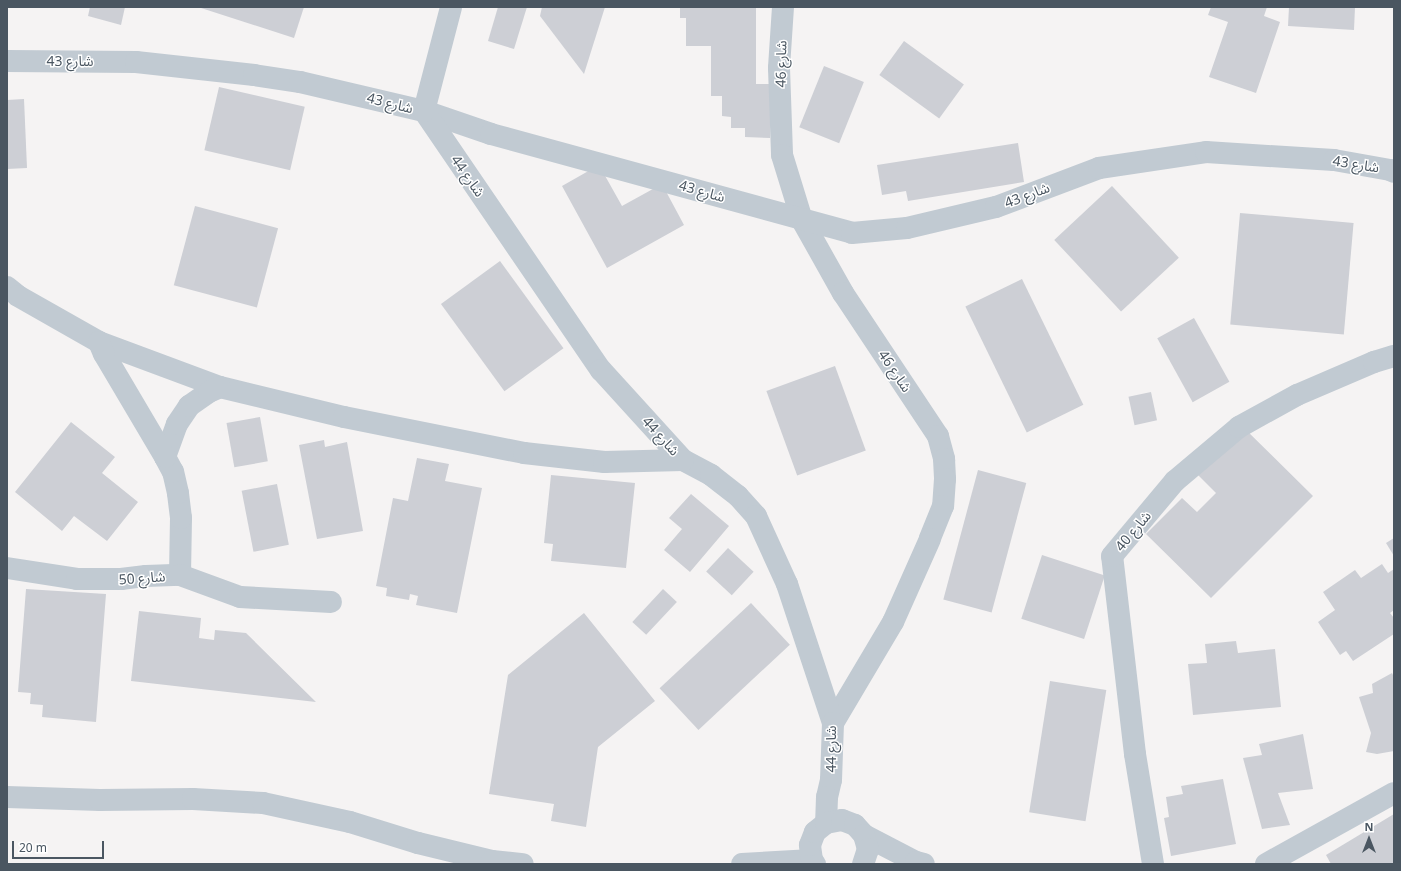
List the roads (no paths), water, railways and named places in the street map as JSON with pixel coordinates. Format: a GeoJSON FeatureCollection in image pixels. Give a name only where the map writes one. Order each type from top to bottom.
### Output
{"type":"FeatureCollection","features":[{"type":"Feature","properties":{"kind":"street"},"geometry":{"type":"LineString","coordinates":[[424,111],[451,7]]}},
{"type":"Feature","properties":{"kind":"street","name":"شارع 46"},"geometry":{"type":"LineString","coordinates":[[783,7],[779,68],[782,155],[802,220],[843,293],[938,436],[944,459],[945,472],[943,506],[893,622],[832,722]]}},
{"type":"Feature","properties":{"kind":"street","name":"شارع 43"},"geometry":{"type":"LineString","coordinates":[[7,62],[136,62],[254,75],[300,82],[424,111],[491,134],[852,233],[907,228],[996,207],[1099,168],[1206,152],[1334,160],[1394,172]]}},
{"type":"Feature","properties":{"kind":"street","name":"شارع 44"},"geometry":{"type":"LineString","coordinates":[[424,111],[602,370],[683,460],[711,475],[738,496],[756,516],[787,584],[832,722],[831,780],[836,788],[834,822]]}},
{"type":"Feature","properties":{"kind":"street"},"geometry":{"type":"LineString","coordinates":[[7,287],[18,296],[99,342],[220,388],[344,416],[524,453],[604,462],[683,460]]}},
{"type":"Feature","properties":{"kind":"street","name":"شارع 50"},"geometry":{"type":"LineString","coordinates":[[7,568],[84,579],[121,580],[146,576],[180,575],[182,545],[178,493],[172,472],[165,457],[99,342]]}},
{"type":"Feature","properties":{"kind":"street","name":"شارع 40"},"geometry":{"type":"LineString","coordinates":[[1153,864],[1135,754],[1112,556],[1175,481],[1238,427],[1297,395],[1374,362],[1394,356]]}},
{"type":"Feature","properties":{"kind":"street"},"geometry":{"type":"LineString","coordinates":[[165,457],[175,430],[190,406],[209,392],[220,388]]}},
{"type":"Feature","properties":{"kind":"street"},"geometry":{"type":"LineString","coordinates":[[180,575],[240,597],[331,602]]}},
{"type":"Feature","properties":{"kind":"street"},"geometry":{"type":"LineString","coordinates":[[1266,864],[1394,793]]}},
{"type":"Feature","properties":{"kind":"street"},"geometry":{"type":"LineString","coordinates":[[7,798],[100,800],[193,799],[263,803],[350,822],[418,843],[492,860],[523,864]]}},
{"type":"Feature","properties":{"kind":"street"},"geometry":{"type":"LineString","coordinates":[[742,864],[789,860],[812,856],[815,832],[834,822],[855,825],[864,835],[916,863]]}},
{"type":"Feature","properties":{"kind":"street"},"geometry":{"type":"LineString","coordinates":[[864,835],[868,849],[863,864],[867,864]]}}]}
